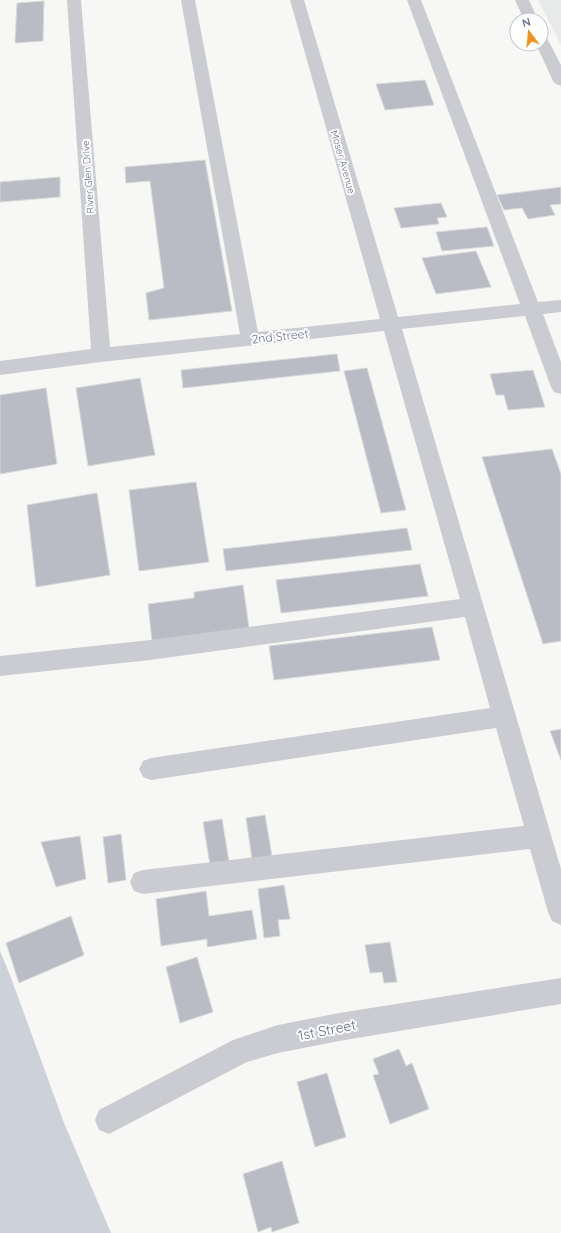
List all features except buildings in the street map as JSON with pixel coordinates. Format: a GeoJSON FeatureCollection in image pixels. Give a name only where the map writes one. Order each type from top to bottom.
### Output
{"type":"FeatureCollection","features":[{"type":"Feature","properties":{"kind":"street","name":"River Glen Drive"},"geometry":{"type":"LineString","coordinates":[[74,0],[101,355]]}},
{"type":"Feature","properties":{"kind":"street"},"geometry":{"type":"LineString","coordinates":[[188,0],[250,339]]}},
{"type":"Feature","properties":{"kind":"street","name":"Moser Avenue"},"geometry":{"type":"LineString","coordinates":[[297,0],[561,912]]}},
{"type":"Feature","properties":{"kind":"street"},"geometry":{"type":"LineString","coordinates":[[414,0],[561,387]]}},
{"type":"Feature","properties":{"kind":"street"},"geometry":{"type":"LineString","coordinates":[[522,0],[528,12]]}},
{"type":"Feature","properties":{"kind":"street"},"geometry":{"type":"LineString","coordinates":[[547,52],[561,81]]}},
{"type":"Feature","properties":{"kind":"street","name":"2nd Street"},"geometry":{"type":"LineString","coordinates":[[0,368],[101,355],[561,306]]}},
{"type":"Feature","properties":{"kind":"street"},"geometry":{"type":"LineString","coordinates":[[0,666],[150,650],[472,607]]}},
{"type":"Feature","properties":{"kind":"street"},"geometry":{"type":"LineString","coordinates":[[151,770],[504,716]]}},
{"type":"Feature","properties":{"kind":"street"},"geometry":{"type":"LineString","coordinates":[[143,882],[539,836]]}},
{"type":"Feature","properties":{"kind":"street","name":"1st Street"},"geometry":{"type":"LineString","coordinates":[[109,1120],[243,1050],[278,1039],[339,1027],[561,991]]}},
{"type":"Feature","properties":{"kind":"shaded area"},"geometry":{"type":"Polygon","coordinates":[[[538,0],[561,0],[561,45],[549,22],[549,12],[544,12],[538,0]]]}},
{"type":"Feature","properties":{"kind":"shaded area"},"geometry":{"type":"Polygon","coordinates":[[[0,951],[64,1123],[111,1233],[0,1233],[0,951]]]}}]}
